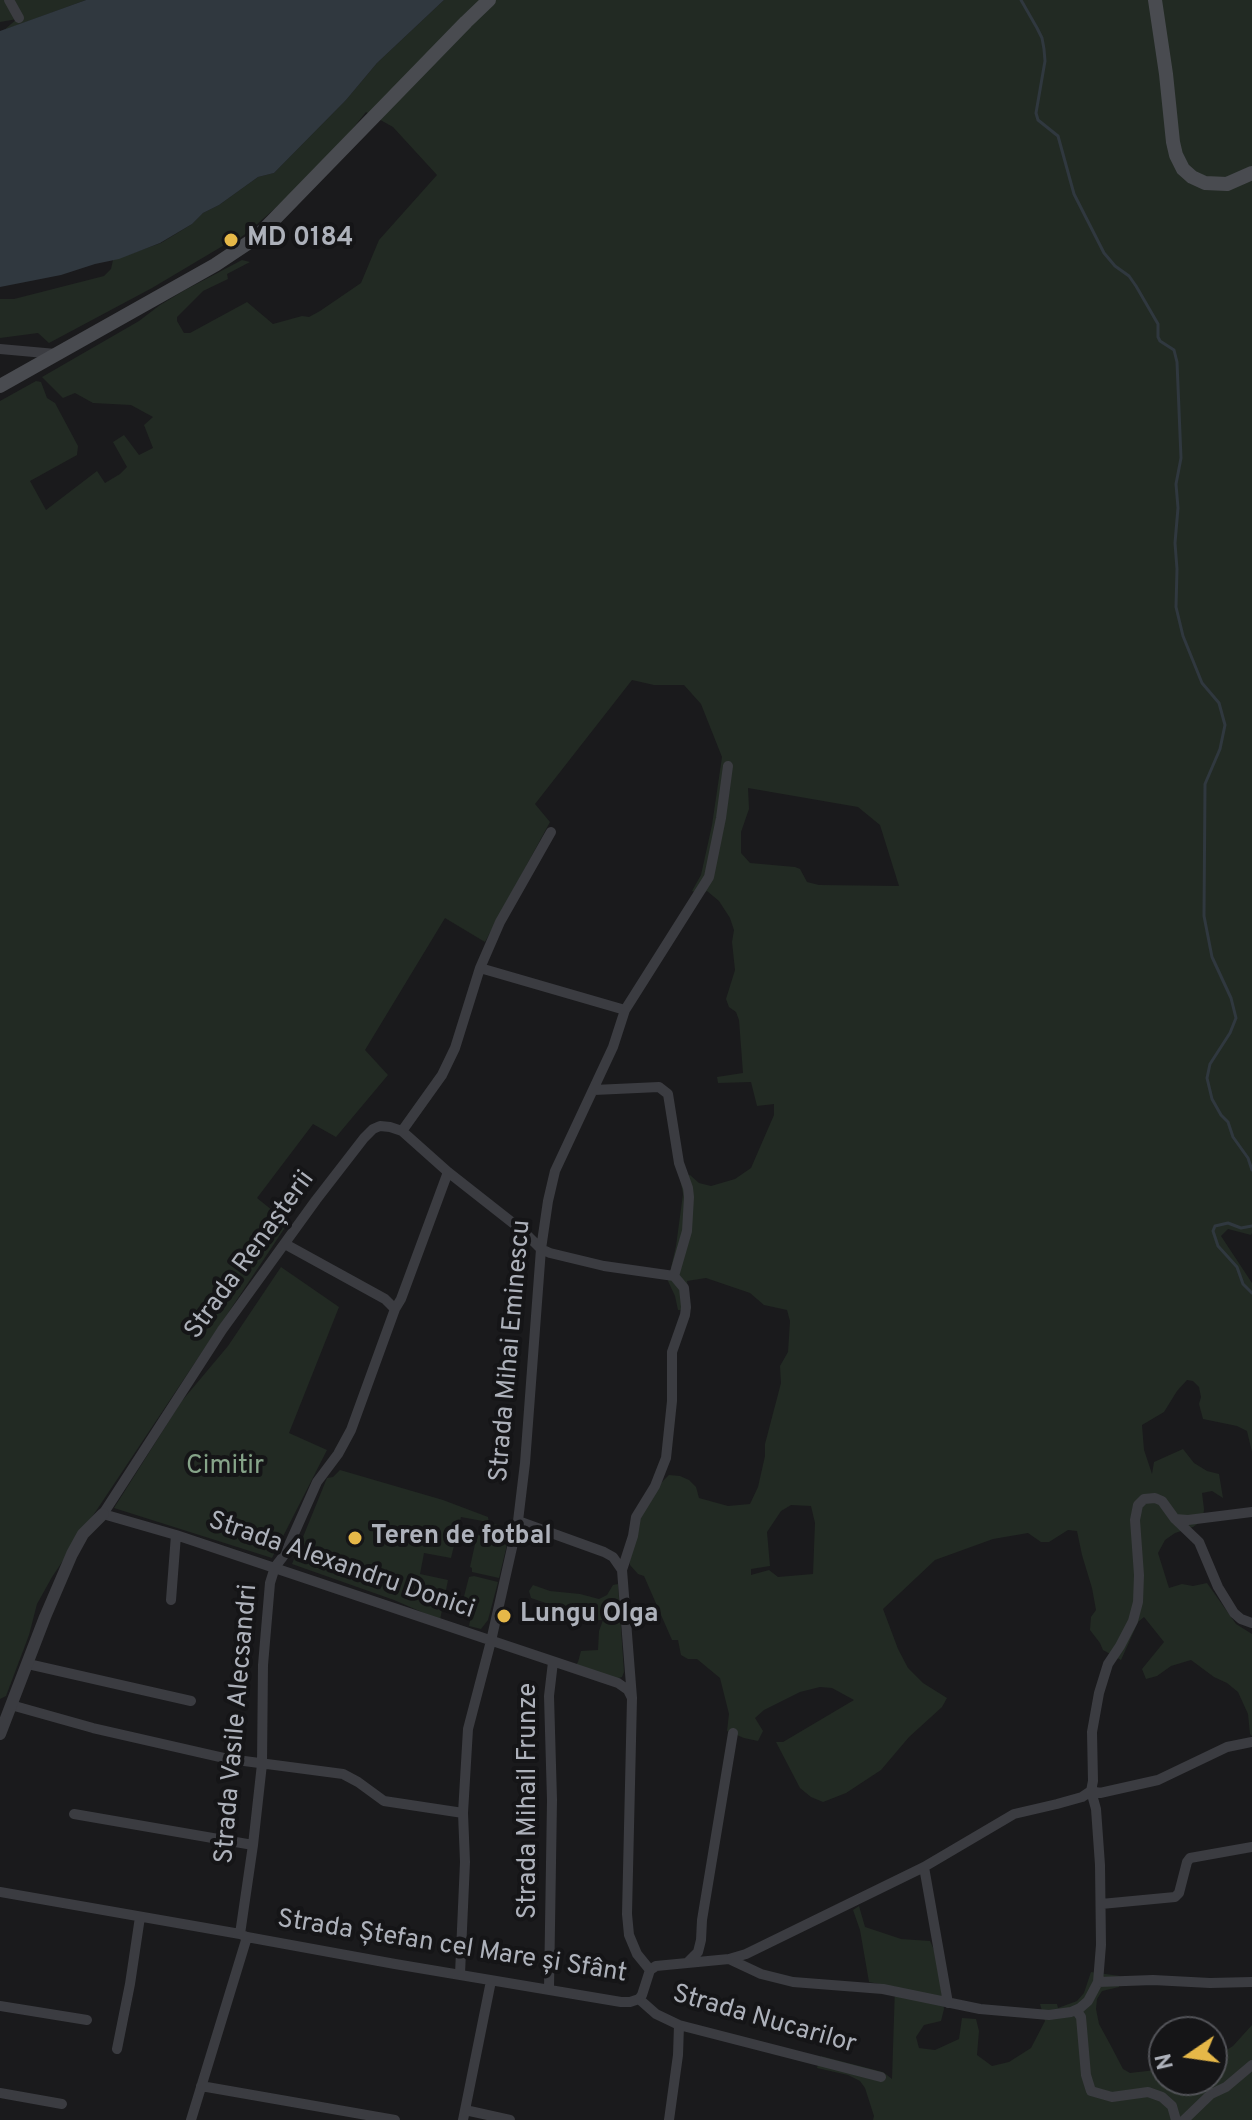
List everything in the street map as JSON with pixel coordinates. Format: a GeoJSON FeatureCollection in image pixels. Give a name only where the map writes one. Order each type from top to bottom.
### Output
{"type":"FeatureCollection","features":[{"type":"Feature","properties":{"kind":"main road"},"geometry":{"type":"LineString","coordinates":[[0,386],[215,265],[257,237],[489,0]]}},
{"type":"Feature","properties":{"kind":"main road"},"geometry":{"type":"LineString","coordinates":[[1155,0],[1173,142],[1183,169],[1205,183],[1227,184],[1252,173]]}},
{"type":"Feature","properties":{"kind":"street"},"geometry":{"type":"LineString","coordinates":[[9,0],[19,18]]}},
{"type":"Feature","properties":{"kind":"street"},"geometry":{"type":"LineString","coordinates":[[0,349],[56,354]]}},
{"type":"Feature","properties":{"kind":"street","name":"Strada Mihai Eminescu"},"geometry":{"type":"LineString","coordinates":[[460,1974],[468,1729],[518,1521],[541,1249],[548,1201],[555,1171],[613,1047],[625,1010],[709,877],[728,766]]}},
{"type":"Feature","properties":{"kind":"street"},"geometry":{"type":"LineString","coordinates":[[551,832],[500,922],[480,968],[455,1048],[442,1075],[402,1131],[541,1249],[604,1266],[674,1276],[684,1288],[685,1315],[672,1352],[672,1401],[666,1458],[655,1486],[636,1517],[622,1570],[632,1698],[627,1914],[629,1935],[637,1954],[650,1970]]}},
{"type":"Feature","properties":{"kind":"street"},"geometry":{"type":"LineString","coordinates":[[480,968],[625,1010]]}},
{"type":"Feature","properties":{"kind":"street"},"geometry":{"type":"LineString","coordinates":[[594,1090],[659,1087],[670,1098],[679,1163],[689,1197],[687,1231],[674,1276]]}},
{"type":"Feature","properties":{"kind":"street","name":"Strada Renașterii"},"geometry":{"type":"LineString","coordinates":[[0,1734],[45,1617],[83,1534],[103,1514],[222,1330],[316,1200],[373,1129],[380,1126],[402,1131]]}},
{"type":"Feature","properties":{"kind":"street","name":"Strada Vasile Alecsandri"},"geometry":{"type":"LineString","coordinates":[[191,2120],[244,1936],[262,1764],[263,1665],[270,1583],[317,1482],[351,1430],[448,1172]]}},
{"type":"Feature","properties":{"kind":"street"},"geometry":{"type":"LineString","coordinates":[[523,1231],[544,1227]]}},
{"type":"Feature","properties":{"kind":"street"},"geometry":{"type":"LineString","coordinates":[[285,1244],[385,1299],[395,1309]]}},
{"type":"Feature","properties":{"kind":"street"},"geometry":{"type":"LineString","coordinates":[[729,1959],[761,1974],[793,1982],[883,1989],[980,2009],[1027,2014],[1049,2015],[1076,2010],[1088,2001],[1098,1982],[1101,1945],[1096,1809],[1091,1791],[1092,1732],[1108,1664],[1133,1621],[1138,1602],[1135,1520],[1138,1505],[1144,1499],[1162,1501],[1175,1519],[1199,1542],[1218,1587],[1234,1613],[1252,1623]]}},
{"type":"Feature","properties":{"kind":"street"},"geometry":{"type":"LineString","coordinates":[[1175,1519],[1252,1512]]}},
{"type":"Feature","properties":{"kind":"street","name":"Strada Alexandru Donici"},"geometry":{"type":"LineString","coordinates":[[103,1514],[275,1567],[618,1683],[628,1690],[632,1698]]}},
{"type":"Feature","properties":{"kind":"street"},"geometry":{"type":"LineString","coordinates":[[518,1521],[604,1552],[613,1557],[622,1570]]}},
{"type":"Feature","properties":{"kind":"street","name":"Strada Alexandru Donici"},"geometry":{"type":"LineString","coordinates":[[171,1600],[176,1535]]}},
{"type":"Feature","properties":{"kind":"street","name":"Strada Mihail Frunze"},"geometry":{"type":"LineString","coordinates":[[549,1989],[552,1800],[549,1696],[553,1662]]}},
{"type":"Feature","properties":{"kind":"street"},"geometry":{"type":"LineString","coordinates":[[28,1664],[191,1701]]}},
{"type":"Feature","properties":{"kind":"street"},"geometry":{"type":"LineString","coordinates":[[11,1705],[154,1743],[229,1759],[343,1774],[384,1801],[463,1813]]}},
{"type":"Feature","properties":{"kind":"street"},"geometry":{"type":"LineString","coordinates":[[688,1962],[698,1952],[701,1940],[733,1733]]}},
{"type":"Feature","properties":{"kind":"street","name":"Strada Ștefan cel Mare și Sfânt"},"geometry":{"type":"LineString","coordinates":[[0,1892],[621,2002],[639,1999],[650,1970],[661,1965],[729,1959],[746,1954],[924,1867],[1014,1814],[1082,1797],[1091,1791],[1100,1793],[1158,1780],[1227,1747],[1252,1742]]}},
{"type":"Feature","properties":{"kind":"street"},"geometry":{"type":"LineString","coordinates":[[74,1814],[253,1845]]}},
{"type":"Feature","properties":{"kind":"street"},"geometry":{"type":"LineString","coordinates":[[1101,1904],[1175,1897],[1190,1858],[1252,1847]]}},
{"type":"Feature","properties":{"kind":"street"},"geometry":{"type":"LineString","coordinates":[[924,1867],[948,2003]]}},
{"type":"Feature","properties":{"kind":"street"},"geometry":{"type":"LineString","coordinates":[[117,2049],[140,1917]]}},
{"type":"Feature","properties":{"kind":"street"},"geometry":{"type":"LineString","coordinates":[[491,1981],[464,2115],[510,2120]]}},
{"type":"Feature","properties":{"kind":"street"},"geometry":{"type":"LineString","coordinates":[[1098,1982],[1252,1982]]}},
{"type":"Feature","properties":{"kind":"street","name":"Strada Nucarilor"},"geometry":{"type":"LineString","coordinates":[[639,1999],[656,2014],[679,2025],[881,2077]]}},
{"type":"Feature","properties":{"kind":"street"},"geometry":{"type":"LineString","coordinates":[[0,2006],[87,2020]]}},
{"type":"Feature","properties":{"kind":"street"},"geometry":{"type":"LineString","coordinates":[[1076,2010],[1081,2017],[1086,2075],[1091,2091],[1112,2097],[1148,2092],[1162,2097],[1172,2106],[1176,2120]]}},
{"type":"Feature","properties":{"kind":"street"},"geometry":{"type":"LineString","coordinates":[[669,2120],[679,2025]]}},
{"type":"Feature","properties":{"kind":"street"},"geometry":{"type":"LineString","coordinates":[[1184,2120],[1211,2094],[1226,2087],[1252,2065]]}},
{"type":"Feature","properties":{"kind":"street"},"geometry":{"type":"LineString","coordinates":[[201,2086],[395,2120]]}},
{"type":"Feature","properties":{"kind":"street"},"geometry":{"type":"LineString","coordinates":[[0,2093],[62,2104]]}},
{"type":"Feature","properties":{"kind":"green space"},"geometry":{"type":"Polygon","coordinates":[[[0,0],[86,0],[4,30],[17,19],[0,22],[0,0]]]}},
{"type":"Feature","properties":{"kind":"green space"},"geometry":{"type":"Polygon","coordinates":[[[444,0],[1252,0],[1252,1233],[1228,1229],[1221,1236],[1252,1283],[1252,1452],[1247,1431],[1203,1419],[1199,1387],[1193,1381],[1187,1380],[1164,1412],[1142,1425],[1144,1450],[1152,1474],[1154,1462],[1183,1449],[1194,1463],[1219,1474],[1223,1498],[1212,1491],[1202,1493],[1203,1520],[1165,1540],[1158,1553],[1169,1588],[1207,1583],[1236,1624],[1252,1634],[1252,1736],[1248,1714],[1238,1692],[1191,1660],[1146,1679],[1142,1669],[1164,1642],[1144,1617],[1138,1622],[1121,1660],[1103,1650],[1090,1630],[1091,1617],[1096,1610],[1077,1531],[1068,1530],[1049,1542],[1041,1542],[1028,1533],[993,1539],[935,1560],[883,1609],[908,1668],[923,1683],[947,1698],[881,1770],[846,1793],[823,1802],[800,1788],[776,1742],[783,1742],[854,1700],[832,1688],[820,1687],[800,1692],[764,1710],[755,1718],[763,1731],[758,1741],[744,1738],[727,1731],[729,1714],[720,1678],[697,1659],[681,1655],[678,1640],[672,1640],[644,1576],[630,1565],[638,1520],[669,1475],[689,1480],[696,1487],[699,1498],[728,1506],[750,1504],[758,1487],[765,1444],[781,1383],[780,1366],[788,1352],[790,1321],[787,1310],[764,1305],[750,1293],[706,1278],[687,1281],[691,1309],[678,1310],[668,1281],[683,1194],[680,1178],[690,1175],[699,1183],[711,1186],[735,1179],[751,1168],[774,1115],[774,1104],[757,1106],[751,1082],[718,1083],[717,1077],[743,1073],[739,1020],[726,999],[735,970],[734,930],[719,901],[707,891],[702,895],[692,891],[701,875],[722,757],[701,704],[684,685],[654,685],[632,680],[535,804],[550,822],[485,942],[445,918],[365,1050],[388,1075],[336,1137],[313,1124],[257,1198],[288,1223],[52,1577],[37,1604],[6,1696],[0,1699],[0,401],[36,381],[41,382],[47,398],[55,403],[78,446],[77,455],[30,481],[46,510],[97,471],[105,483],[127,467],[113,442],[124,435],[139,455],[153,448],[144,425],[153,417],[131,405],[93,403],[75,393],[63,398],[42,377],[139,321],[185,290],[242,260],[250,262],[227,274],[228,279],[203,291],[177,317],[184,333],[190,333],[247,302],[273,324],[309,317],[361,283],[379,240],[437,175],[393,127],[366,112],[288,197],[233,243],[226,244],[49,343],[38,333],[0,338],[0,299],[14,299],[104,276],[111,269],[113,260],[161,243],[258,177],[274,173],[346,100],[377,63],[444,0]],[[748,788],[749,809],[741,832],[741,853],[750,863],[795,867],[800,869],[807,882],[819,885],[899,886],[880,825],[858,807],[748,788]],[[791,1505],[781,1511],[767,1532],[770,1566],[751,1569],[751,1575],[769,1570],[778,1577],[813,1574],[815,1523],[811,1506],[791,1505]]]}},
{"type":"Feature","properties":{"kind":"green space","name":"Cimitir"},"geometry":{"type":"Polygon","coordinates":[[[281,1267],[339,1307],[289,1433],[327,1450],[272,1558],[114,1508],[181,1402],[228,1346],[281,1267]]]}},
{"type":"Feature","properties":{"kind":"green space"},"geometry":{"type":"Polygon","coordinates":[[[340,1470],[443,1500],[488,1517],[489,1523],[511,1528],[499,1578],[472,1572],[470,1567],[477,1535],[485,1536],[488,1522],[461,1517],[451,1558],[424,1553],[420,1574],[448,1580],[440,1620],[394,1600],[292,1564],[327,1478],[340,1470]]]}},
{"type":"Feature","properties":{"kind":"green space"},"geometry":{"type":"Polygon","coordinates":[[[469,1577],[498,1582],[488,1620],[481,1629],[469,1626],[472,1611],[461,1608],[469,1577]]]}},
{"type":"Feature","properties":{"kind":"green space"},"geometry":{"type":"Polygon","coordinates":[[[618,1584],[624,1672],[622,1677],[615,1679],[575,1666],[581,1651],[598,1650],[603,1620],[577,1621],[564,1616],[558,1607],[531,1598],[529,1591],[533,1585],[599,1599],[618,1584]]]}},
{"type":"Feature","properties":{"kind":"green space"},"geometry":{"type":"Polygon","coordinates":[[[859,1906],[865,1927],[901,1939],[930,1941],[936,1954],[944,2009],[941,2021],[924,2025],[916,2037],[919,2048],[935,2050],[959,2039],[962,2018],[976,2019],[979,2031],[977,2055],[992,2066],[1009,2062],[1031,2048],[1045,2021],[1040,2004],[1057,2004],[1058,2008],[1077,2001],[1084,1993],[1091,1972],[1120,1976],[1119,1987],[1102,1991],[1097,1999],[1099,2024],[1123,2069],[1130,2073],[1148,2071],[1148,2096],[1228,2096],[1228,2049],[1252,2025],[1252,2120],[873,2120],[865,2088],[860,2081],[817,2068],[821,2056],[883,2072],[892,2079],[895,1987],[869,1982],[860,1930],[853,1910],[859,1906]]]}},
{"type":"Feature","properties":{"kind":"shaded area"},"geometry":{"type":"Polygon","coordinates":[[[86,0],[444,0],[377,63],[346,100],[274,173],[258,177],[160,243],[119,259],[61,275],[0,287],[0,31],[86,0]]]}},
{"type":"Feature","properties":{"kind":"waterway"},"geometry":{"type":"LineString","coordinates":[[1021,0],[1042,38],[1044,49],[1045,61],[1036,113],[1038,120],[1058,136],[1074,194],[1104,253],[1136,286],[1158,324],[1160,341],[1174,350],[1177,362],[1181,458],[1176,484],[1176,607],[1183,636],[1202,683],[1219,703],[1225,725],[1220,749],[1205,784],[1204,916],[1212,957],[1231,998],[1236,1018],[1210,1064],[1207,1078],[1212,1099],[1228,1122],[1252,1170]]}},
{"type":"Feature","properties":{"kind":"waterway"},"geometry":{"type":"LineString","coordinates":[[1252,1226],[1241,1228],[1228,1223],[1215,1226],[1213,1231],[1218,1246],[1237,1267],[1243,1284],[1252,1293]]}},
{"type":"Feature","properties":{"kind":"place","name":"MD 0184"},"geometry":{"type":"Point","coordinates":[231,240]}},
{"type":"Feature","properties":{"kind":"place","name":"Teren de fotbal"},"geometry":{"type":"Point","coordinates":[355,1538]}},
{"type":"Feature","properties":{"kind":"place","name":"Lungu Olga"},"geometry":{"type":"Point","coordinates":[504,1616]}}]}
